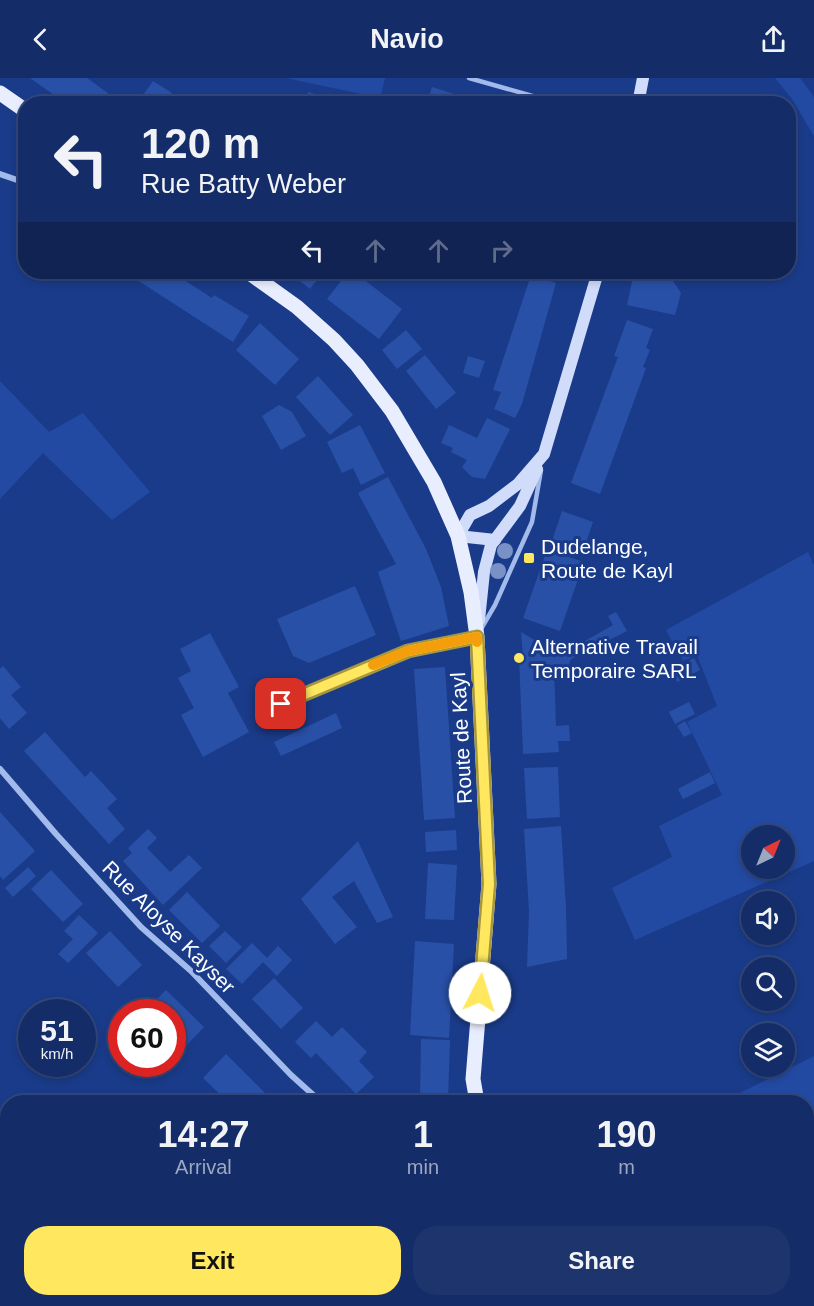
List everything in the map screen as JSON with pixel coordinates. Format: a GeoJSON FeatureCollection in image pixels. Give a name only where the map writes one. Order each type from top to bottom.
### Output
{"type":"FeatureCollection","features":[{"type":"Feature","properties":{"kind":"main road"},"geometry":{"type":"LineString","coordinates":[[640,96],[643,78]]}},
{"type":"Feature","properties":{"kind":"main road"},"geometry":{"type":"LineString","coordinates":[[0,93],[18,105]]}},
{"type":"Feature","properties":{"kind":"main road","name":"Route de Kayl"},"geometry":{"type":"LineString","coordinates":[[258,279],[297,307],[334,340],[357,365],[392,411],[428,471],[458,536],[471,592],[477,637],[489,884],[473,1079],[476,1095]]}},
{"type":"Feature","properties":{"kind":"main road"},"geometry":{"type":"LineString","coordinates":[[477,637],[484,572],[491,545],[520,506],[544,454],[596,279]]}},
{"type":"Feature","properties":{"kind":"main road"},"geometry":{"type":"LineString","coordinates":[[495,540],[458,536],[470,515],[489,506],[518,484],[544,454]]}},
{"type":"Feature","properties":{"kind":"street"},"geometry":{"type":"LineString","coordinates":[[0,174],[18,180]]}},
{"type":"Feature","properties":{"kind":"street"},"geometry":{"type":"LineString","coordinates":[[281,704],[408,651],[477,637]]}},
{"type":"Feature","properties":{"kind":"street","name":"Rue Aloyse Kayser"},"geometry":{"type":"LineString","coordinates":[[0,769],[141,927],[191,971],[313,1095]]}},
{"type":"Feature","properties":{"kind":"lane"},"geometry":{"type":"LineString","coordinates":[[469,78],[533,96]]}},
{"type":"Feature","properties":{"kind":"lane"},"geometry":{"type":"LineString","coordinates":[[477,637],[495,605],[532,522],[544,454]]}},
{"type":"Feature","properties":{"kind":"shaded area"},"geometry":{"type":"Polygon","coordinates":[[[286,78],[385,78],[380,96],[371,96],[286,78]]]}},
{"type":"Feature","properties":{"kind":"shaded area"},"geometry":{"type":"Polygon","coordinates":[[[775,78],[800,78],[814,97],[814,136],[796,106],[796,96],[790,96],[775,78]]]}},
{"type":"Feature","properties":{"kind":"shaded area"},"geometry":{"type":"Polygon","coordinates":[[[0,381],[49,432],[83,413],[150,492],[112,520],[43,453],[0,499],[0,381]]]}},
{"type":"Feature","properties":{"kind":"shaded area"},"geometry":{"type":"Polygon","coordinates":[[[808,552],[814,565],[814,861],[795,869],[795,825],[741,825],[741,879],[773,879],[741,891],[741,893],[635,940],[612,888],[672,857],[659,826],[722,795],[687,722],[717,706],[697,655],[683,661],[666,630],[808,552]]]}},
{"type":"Feature","properties":{"kind":"shaded area"},"geometry":{"type":"Polygon","coordinates":[[[814,1056],[814,1095],[736,1095],[772,1077],[795,1077],[795,1066],[814,1056]]]}},
{"type":"Feature","properties":{"kind":"building"},"geometry":{"type":"Polygon","coordinates":[[[30,78],[87,78],[112,96],[56,96],[30,78]]]}},
{"type":"Feature","properties":{"kind":"building"},"geometry":{"type":"Polygon","coordinates":[[[153,81],[172,93],[170,96],[143,95],[153,81]]]}},
{"type":"Feature","properties":{"kind":"building"},"geometry":{"type":"Polygon","coordinates":[[[432,87],[454,94],[453,96],[429,96],[432,87]]]}},
{"type":"Feature","properties":{"kind":"building"},"geometry":{"type":"Polygon","coordinates":[[[308,92],[322,96],[307,96],[308,92]]]}},
{"type":"Feature","properties":{"kind":"building"},"geometry":{"type":"Polygon","coordinates":[[[136,279],[183,279],[212,298],[214,295],[249,316],[233,342],[136,279]]]}},
{"type":"Feature","properties":{"kind":"building"},"geometry":{"type":"Polygon","coordinates":[[[298,279],[318,279],[310,289],[298,279]]]}},
{"type":"Feature","properties":{"kind":"building"},"geometry":{"type":"Polygon","coordinates":[[[343,279],[363,279],[402,309],[379,339],[327,299],[343,279]]]}},
{"type":"Feature","properties":{"kind":"building"},"geometry":{"type":"Polygon","coordinates":[[[530,279],[544,279],[556,283],[522,404],[515,418],[494,409],[501,392],[493,390],[530,279]]]}},
{"type":"Feature","properties":{"kind":"building"},"geometry":{"type":"Polygon","coordinates":[[[633,279],[668,279],[673,281],[681,293],[675,315],[627,305],[633,279]]]}},
{"type":"Feature","properties":{"kind":"building"},"geometry":{"type":"Polygon","coordinates":[[[627,320],[653,329],[646,348],[650,350],[643,367],[646,368],[600,494],[571,483],[618,357],[614,356],[627,320]]]}},
{"type":"Feature","properties":{"kind":"building"},"geometry":{"type":"Polygon","coordinates":[[[260,323],[299,359],[275,385],[236,350],[260,323]]]}},
{"type":"Feature","properties":{"kind":"building"},"geometry":{"type":"Polygon","coordinates":[[[406,330],[422,349],[397,369],[382,350],[406,330]]]}},
{"type":"Feature","properties":{"kind":"building"},"geometry":{"type":"Polygon","coordinates":[[[425,355],[456,393],[436,409],[406,371],[425,355]]]}},
{"type":"Feature","properties":{"kind":"building"},"geometry":{"type":"Polygon","coordinates":[[[468,356],[485,361],[479,378],[463,373],[468,356]]]}},
{"type":"Feature","properties":{"kind":"building"},"geometry":{"type":"Polygon","coordinates":[[[318,376],[353,415],[330,435],[296,397],[318,376]]]}},
{"type":"Feature","properties":{"kind":"building"},"geometry":{"type":"Polygon","coordinates":[[[279,405],[292,412],[306,436],[281,450],[262,416],[279,405]]]}},
{"type":"Feature","properties":{"kind":"building"},"geometry":{"type":"Polygon","coordinates":[[[487,418],[510,429],[485,479],[472,477],[462,467],[467,460],[451,452],[453,448],[441,443],[449,425],[477,438],[487,418]]]}},
{"type":"Feature","properties":{"kind":"building"},"geometry":{"type":"Polygon","coordinates":[[[360,425],[385,473],[361,485],[353,468],[342,473],[327,442],[360,425]]]}},
{"type":"Feature","properties":{"kind":"building"},"geometry":{"type":"Polygon","coordinates":[[[388,477],[426,549],[441,587],[449,626],[401,641],[378,572],[396,564],[358,493],[388,477]]]}},
{"type":"Feature","properties":{"kind":"building"},"geometry":{"type":"Polygon","coordinates":[[[562,511],[593,522],[583,552],[552,541],[562,511]]]}},
{"type":"Feature","properties":{"kind":"building"},"geometry":{"type":"Polygon","coordinates":[[[547,550],[584,562],[560,631],[523,618],[547,550]]]}},
{"type":"Feature","properties":{"kind":"building"},"geometry":{"type":"Polygon","coordinates":[[[355,586],[376,635],[309,663],[293,656],[277,619],[355,586]]]}},
{"type":"Feature","properties":{"kind":"building"},"geometry":{"type":"Polygon","coordinates":[[[616,612],[627,631],[571,659],[568,667],[554,669],[556,726],[569,725],[570,741],[558,741],[559,752],[523,754],[519,658],[523,657],[521,632],[548,648],[548,640],[566,652],[613,625],[608,616],[616,612]]]}},
{"type":"Feature","properties":{"kind":"building"},"geometry":{"type":"Polygon","coordinates":[[[210,633],[239,687],[228,693],[249,732],[203,757],[181,715],[194,708],[178,678],[191,671],[180,649],[210,633]]]}},
{"type":"Feature","properties":{"kind":"building"},"geometry":{"type":"Polygon","coordinates":[[[694,658],[700,670],[677,682],[671,670],[694,658]]]}},
{"type":"Feature","properties":{"kind":"building"},"geometry":{"type":"Polygon","coordinates":[[[3,666],[21,687],[11,695],[27,713],[9,729],[0,718],[0,669],[3,666]]]}},
{"type":"Feature","properties":{"kind":"building"},"geometry":{"type":"Polygon","coordinates":[[[445,667],[455,818],[424,820],[414,669],[445,667]]]}},
{"type":"Feature","properties":{"kind":"building"},"geometry":{"type":"Polygon","coordinates":[[[689,702],[695,714],[675,724],[669,712],[689,702]]]}},
{"type":"Feature","properties":{"kind":"building"},"geometry":{"type":"Polygon","coordinates":[[[336,713],[342,728],[281,756],[274,742],[336,713]]]}},
{"type":"Feature","properties":{"kind":"building"},"geometry":{"type":"Polygon","coordinates":[[[685,721],[692,733],[684,737],[677,726],[685,721]]]}},
{"type":"Feature","properties":{"kind":"building"},"geometry":{"type":"Polygon","coordinates":[[[45,732],[85,777],[91,771],[117,799],[107,808],[125,829],[109,844],[24,751],[45,732]]]}},
{"type":"Feature","properties":{"kind":"building"},"geometry":{"type":"Polygon","coordinates":[[[558,767],[560,817],[527,819],[524,768],[558,767]]]}},
{"type":"Feature","properties":{"kind":"building"},"geometry":{"type":"Polygon","coordinates":[[[710,772],[715,783],[683,799],[678,789],[710,772]]]}},
{"type":"Feature","properties":{"kind":"building"},"geometry":{"type":"Polygon","coordinates":[[[0,812],[35,851],[3,880],[0,876],[0,812]]]}},
{"type":"Feature","properties":{"kind":"building"},"geometry":{"type":"Polygon","coordinates":[[[561,826],[567,959],[527,967],[529,911],[524,829],[561,826]]]}},
{"type":"Feature","properties":{"kind":"building"},"geometry":{"type":"Polygon","coordinates":[[[148,829],[157,838],[147,848],[170,872],[189,855],[202,868],[163,905],[123,861],[132,853],[128,848],[148,829]]]}},
{"type":"Feature","properties":{"kind":"building"},"geometry":{"type":"Polygon","coordinates":[[[456,830],[457,850],[426,852],[425,832],[456,830]]]}},
{"type":"Feature","properties":{"kind":"building"},"geometry":{"type":"Polygon","coordinates":[[[358,841],[393,917],[377,923],[354,881],[332,897],[357,927],[335,944],[301,899],[358,841]]]}},
{"type":"Feature","properties":{"kind":"building"},"geometry":{"type":"Polygon","coordinates":[[[428,863],[457,865],[454,920],[425,919],[428,863]]]}},
{"type":"Feature","properties":{"kind":"building"},"geometry":{"type":"Polygon","coordinates":[[[28,867],[36,876],[13,897],[5,888],[28,867]]]}},
{"type":"Feature","properties":{"kind":"building"},"geometry":{"type":"Polygon","coordinates":[[[51,870],[83,904],[63,922],[31,889],[51,870]]]}},
{"type":"Feature","properties":{"kind":"building"},"geometry":{"type":"Polygon","coordinates":[[[187,892],[220,926],[202,943],[169,910],[187,892]]]}},
{"type":"Feature","properties":{"kind":"building"},"geometry":{"type":"Polygon","coordinates":[[[79,915],[98,933],[68,963],[58,954],[73,939],[64,931],[79,915]]]}},
{"type":"Feature","properties":{"kind":"building"},"geometry":{"type":"Polygon","coordinates":[[[110,931],[142,965],[118,987],[86,953],[110,931]]]}},
{"type":"Feature","properties":{"kind":"building"},"geometry":{"type":"Polygon","coordinates":[[[225,931],[242,947],[226,963],[209,946],[225,931]]]}},
{"type":"Feature","properties":{"kind":"building"},"geometry":{"type":"Polygon","coordinates":[[[415,941],[454,944],[449,1038],[410,1035],[415,941]]]}},
{"type":"Feature","properties":{"kind":"building"},"geometry":{"type":"Polygon","coordinates":[[[252,943],[267,958],[278,946],[292,960],[277,976],[263,962],[242,984],[226,969],[252,943]]]}},
{"type":"Feature","properties":{"kind":"building"},"geometry":{"type":"Polygon","coordinates":[[[274,978],[303,1008],[281,1029],[252,999],[274,978]]]}},
{"type":"Feature","properties":{"kind":"building"},"geometry":{"type":"Polygon","coordinates":[[[166,990],[175,999],[157,999],[166,990]]]}},
{"type":"Feature","properties":{"kind":"building"},"geometry":{"type":"Polygon","coordinates":[[[186,1009],[204,1027],[186,1046],[186,1009]]]}},
{"type":"Feature","properties":{"kind":"building"},"geometry":{"type":"Polygon","coordinates":[[[316,1021],[332,1037],[342,1027],[367,1052],[359,1061],[374,1077],[356,1094],[316,1053],[311,1058],[295,1042],[316,1021]]]}},
{"type":"Feature","properties":{"kind":"building"},"geometry":{"type":"Polygon","coordinates":[[[421,1039],[450,1040],[448,1095],[420,1095],[421,1039]]]}},
{"type":"Feature","properties":{"kind":"building"},"geometry":{"type":"Polygon","coordinates":[[[226,1054],[267,1095],[221,1095],[203,1078],[226,1054]]]}},
{"type":"Feature","properties":{"kind":"slow traffic"},"geometry":{"type":"LineString","coordinates":[[373,665],[408,651],[477,637],[477,642]]}},
{"type":"Feature","properties":{"kind":"place","name":"Dudelange, Route de Kayl"},"geometry":{"type":"Point","coordinates":[529,558]}},
{"type":"Feature","properties":{"kind":"place","name":"Alternative Travail Temporaire SARL"},"geometry":{"type":"Point","coordinates":[519,658]}},
{"type":"Feature","properties":{"kind":"route"},"geometry":{"type":"LineString","coordinates":[[281,704],[408,651],[477,637],[489,884],[480,993]]}}]}
